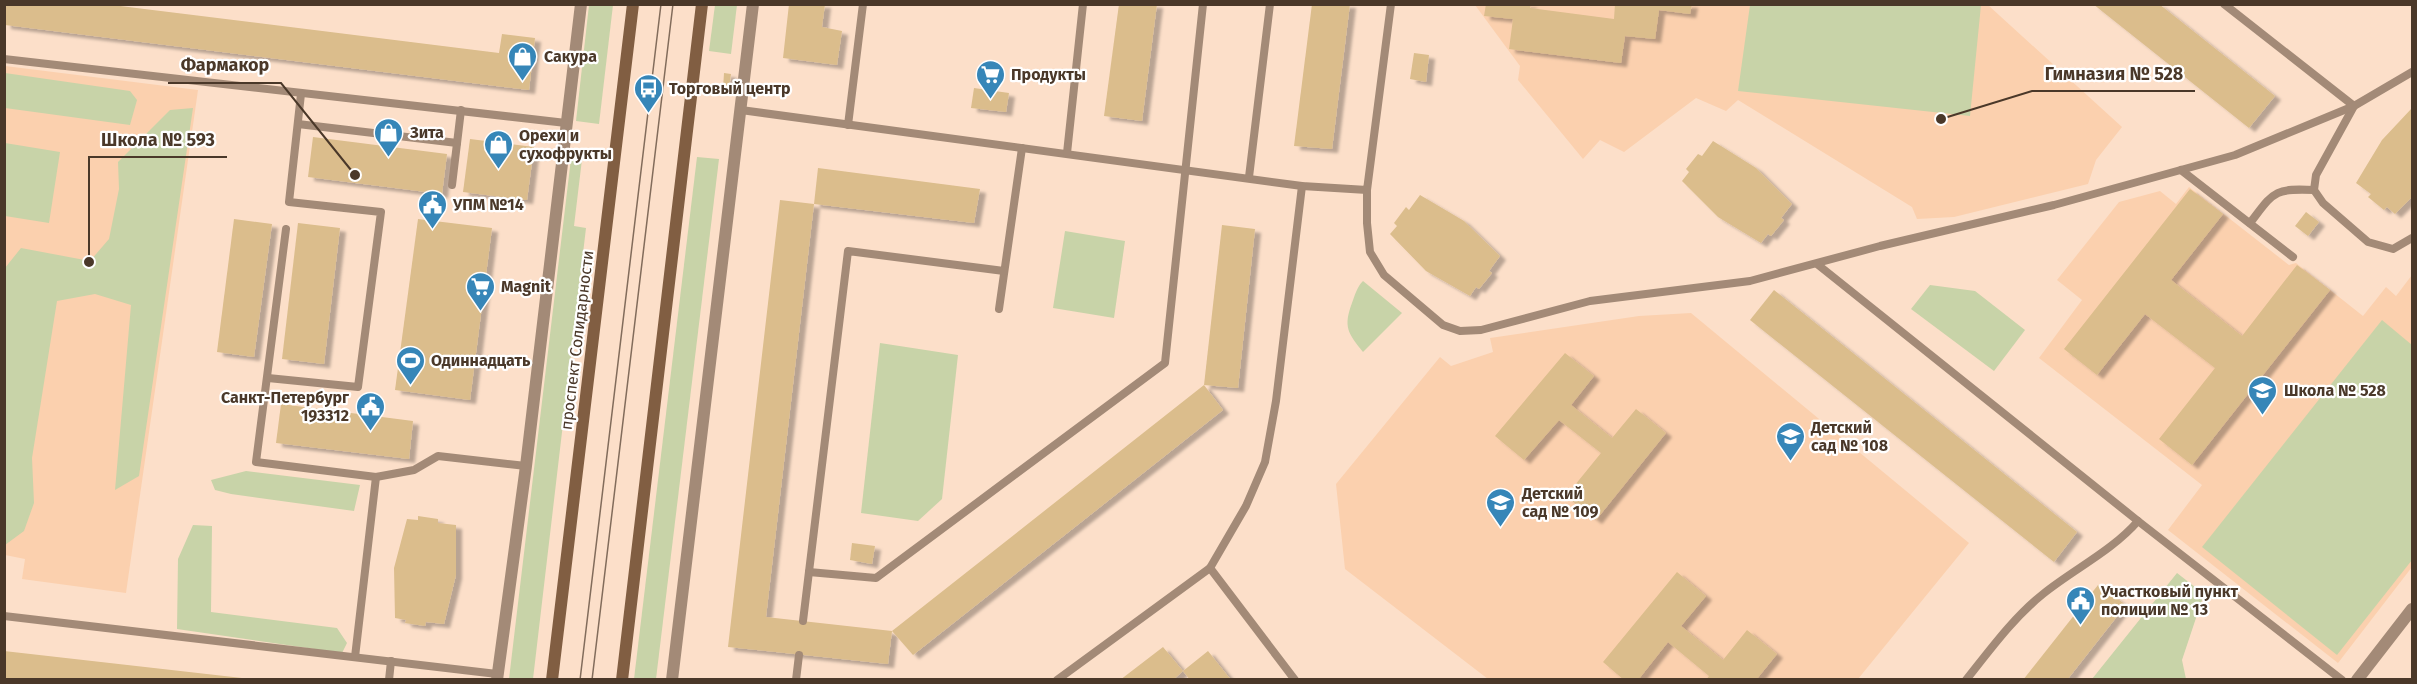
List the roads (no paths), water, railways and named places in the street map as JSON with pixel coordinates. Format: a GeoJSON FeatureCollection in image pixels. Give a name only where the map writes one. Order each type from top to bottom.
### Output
{"type":"FeatureCollection","features":[{"type":"Feature","properties":{"kind":"main road","name":"проспект Солидарности"},"geometry":{"type":"LineString","coordinates":[[552,680],[633,4]]}},
{"type":"Feature","properties":{"kind":"main road"},"geometry":{"type":"LineString","coordinates":[[622,680],[702,4]]}},
{"type":"Feature","properties":{"kind":"street"},"geometry":{"type":"LineString","coordinates":[[497,677],[526,466],[581,4]]}},
{"type":"Feature","properties":{"kind":"street"},"geometry":{"type":"LineString","coordinates":[[672,680],[753,4]]}},
{"type":"Feature","properties":{"kind":"street"},"geometry":{"type":"LineString","coordinates":[[2357,680],[2412,609]]}},
{"type":"Feature","properties":{"kind":"lane"},"geometry":{"type":"LineString","coordinates":[[848,125],[863,4]]}},
{"type":"Feature","properties":{"kind":"lane"},"geometry":{"type":"LineString","coordinates":[[1067,153],[1083,4]]}},
{"type":"Feature","properties":{"kind":"lane"},"geometry":{"type":"LineString","coordinates":[[809,572],[876,578],[1165,363],[1203,4]]}},
{"type":"Feature","properties":{"kind":"lane"},"geometry":{"type":"LineString","coordinates":[[1249,177],[1270,4]]}},
{"type":"Feature","properties":{"kind":"lane"},"geometry":{"type":"LineString","coordinates":[[1391,4],[1367,190],[1370,252],[1384,275],[1443,326],[1460,331],[1481,330],[1590,301],[1750,280],[1880,246],[2054,205],[2235,155],[2354,106],[2412,72]]}},
{"type":"Feature","properties":{"kind":"lane"},"geometry":{"type":"LineString","coordinates":[[2224,4],[2354,106]]}},
{"type":"Feature","properties":{"kind":"lane"},"geometry":{"type":"LineString","coordinates":[[4,59],[566,123]]}},
{"type":"Feature","properties":{"kind":"lane"},"geometry":{"type":"LineString","coordinates":[[268,378],[358,387],[381,212],[289,202],[301,94]]}},
{"type":"Feature","properties":{"kind":"lane"},"geometry":{"type":"LineString","coordinates":[[2354,106],[2316,175],[2314,190],[2323,203],[2368,242],[2393,249],[2412,238]]}},
{"type":"Feature","properties":{"kind":"lane"},"geometry":{"type":"LineString","coordinates":[[452,184],[461,110]]}},
{"type":"Feature","properties":{"kind":"lane"},"geometry":{"type":"LineString","coordinates":[[741,110],[1249,177],[1302,186],[1367,190]]}},
{"type":"Feature","properties":{"kind":"lane"},"geometry":{"type":"LineString","coordinates":[[298,124],[457,143]]}},
{"type":"Feature","properties":{"kind":"lane"},"geometry":{"type":"LineString","coordinates":[[999,309],[1023,148]]}},
{"type":"Feature","properties":{"kind":"lane"},"geometry":{"type":"LineString","coordinates":[[2181,170],[2293,257]]}},
{"type":"Feature","properties":{"kind":"lane"},"geometry":{"type":"LineString","coordinates":[[1057,680],[1210,568],[1246,506],[1265,462],[1276,402],[1302,186]]}},
{"type":"Feature","properties":{"kind":"lane"},"geometry":{"type":"LineString","coordinates":[[2250,223],[2272,194],[2286,188],[2314,190]]}},
{"type":"Feature","properties":{"kind":"lane"},"geometry":{"type":"LineString","coordinates":[[286,229],[256,462],[376,477],[414,470],[438,456],[526,466]]}},
{"type":"Feature","properties":{"kind":"lane"},"geometry":{"type":"LineString","coordinates":[[803,621],[848,251],[1004,271]]}},
{"type":"Feature","properties":{"kind":"lane"},"geometry":{"type":"LineString","coordinates":[[1817,264],[2138,521],[2342,680]]}},
{"type":"Feature","properties":{"kind":"lane"},"geometry":{"type":"LineString","coordinates":[[356,657],[376,477]]}},
{"type":"Feature","properties":{"kind":"lane"},"geometry":{"type":"LineString","coordinates":[[1966,680],[2012,623],[2041,595],[2124,538],[2138,521]]}},
{"type":"Feature","properties":{"kind":"lane"},"geometry":{"type":"LineString","coordinates":[[1210,568],[1295,680]]}},
{"type":"Feature","properties":{"kind":"lane"},"geometry":{"type":"LineString","coordinates":[[4,616],[391,661],[497,677]]}},
{"type":"Feature","properties":{"kind":"lane"},"geometry":{"type":"LineString","coordinates":[[796,680],[799,655]]}},
{"type":"Feature","properties":{"kind":"lane"},"geometry":{"type":"LineString","coordinates":[[388,680],[391,661]]}},
{"type":"Feature","properties":{"kind":"tram line"},"geometry":{"type":"LineString","coordinates":[[580,680],[661,4]]}},
{"type":"Feature","properties":{"kind":"tram line"},"geometry":{"type":"LineString","coordinates":[[592,680],[673,4]]}},
{"type":"Feature","properties":{"kind":"place","name":"Сакура"},"geometry":{"type":"Point","coordinates":[523,82]}},
{"type":"Feature","properties":{"kind":"place","name":"Продукты"},"geometry":{"type":"Point","coordinates":[990,100]}},
{"type":"Feature","properties":{"kind":"place","name":"Торговый центр"},"geometry":{"type":"Point","coordinates":[648,114]}},
{"type":"Feature","properties":{"kind":"place","name":"Гимназия № 528"},"geometry":{"type":"Point","coordinates":[1941,119]}},
{"type":"Feature","properties":{"kind":"place","name":"Зита"},"geometry":{"type":"Point","coordinates":[389,158]}},
{"type":"Feature","properties":{"kind":"place","name":"Орехи и сухофрукты"},"geometry":{"type":"Point","coordinates":[498,170]}},
{"type":"Feature","properties":{"kind":"place","name":"Фармакор"},"geometry":{"type":"Point","coordinates":[355,175]}},
{"type":"Feature","properties":{"kind":"place","name":"УПМ №14"},"geometry":{"type":"Point","coordinates":[432,230]}},
{"type":"Feature","properties":{"kind":"place","name":"Школа № 593"},"geometry":{"type":"Point","coordinates":[89,262]}},
{"type":"Feature","properties":{"kind":"place","name":"Magnit"},"geometry":{"type":"Point","coordinates":[480,312]}},
{"type":"Feature","properties":{"kind":"place","name":"Одиннадцать"},"geometry":{"type":"Point","coordinates":[410,386]}},
{"type":"Feature","properties":{"kind":"place","name":"Школа № 528"},"geometry":{"type":"Point","coordinates":[2263,416]}},
{"type":"Feature","properties":{"kind":"place","name":"Санкт-Петербург 193312"},"geometry":{"type":"Point","coordinates":[370,432]}},
{"type":"Feature","properties":{"kind":"place","name":"Детский сад № 108"},"geometry":{"type":"Point","coordinates":[1790,462]}},
{"type":"Feature","properties":{"kind":"place","name":"Детский сад № 109"},"geometry":{"type":"Point","coordinates":[1501,528]}},
{"type":"Feature","properties":{"kind":"place","name":"Участковый пункт полиции № 13"},"geometry":{"type":"Point","coordinates":[2080,626]}}]}
